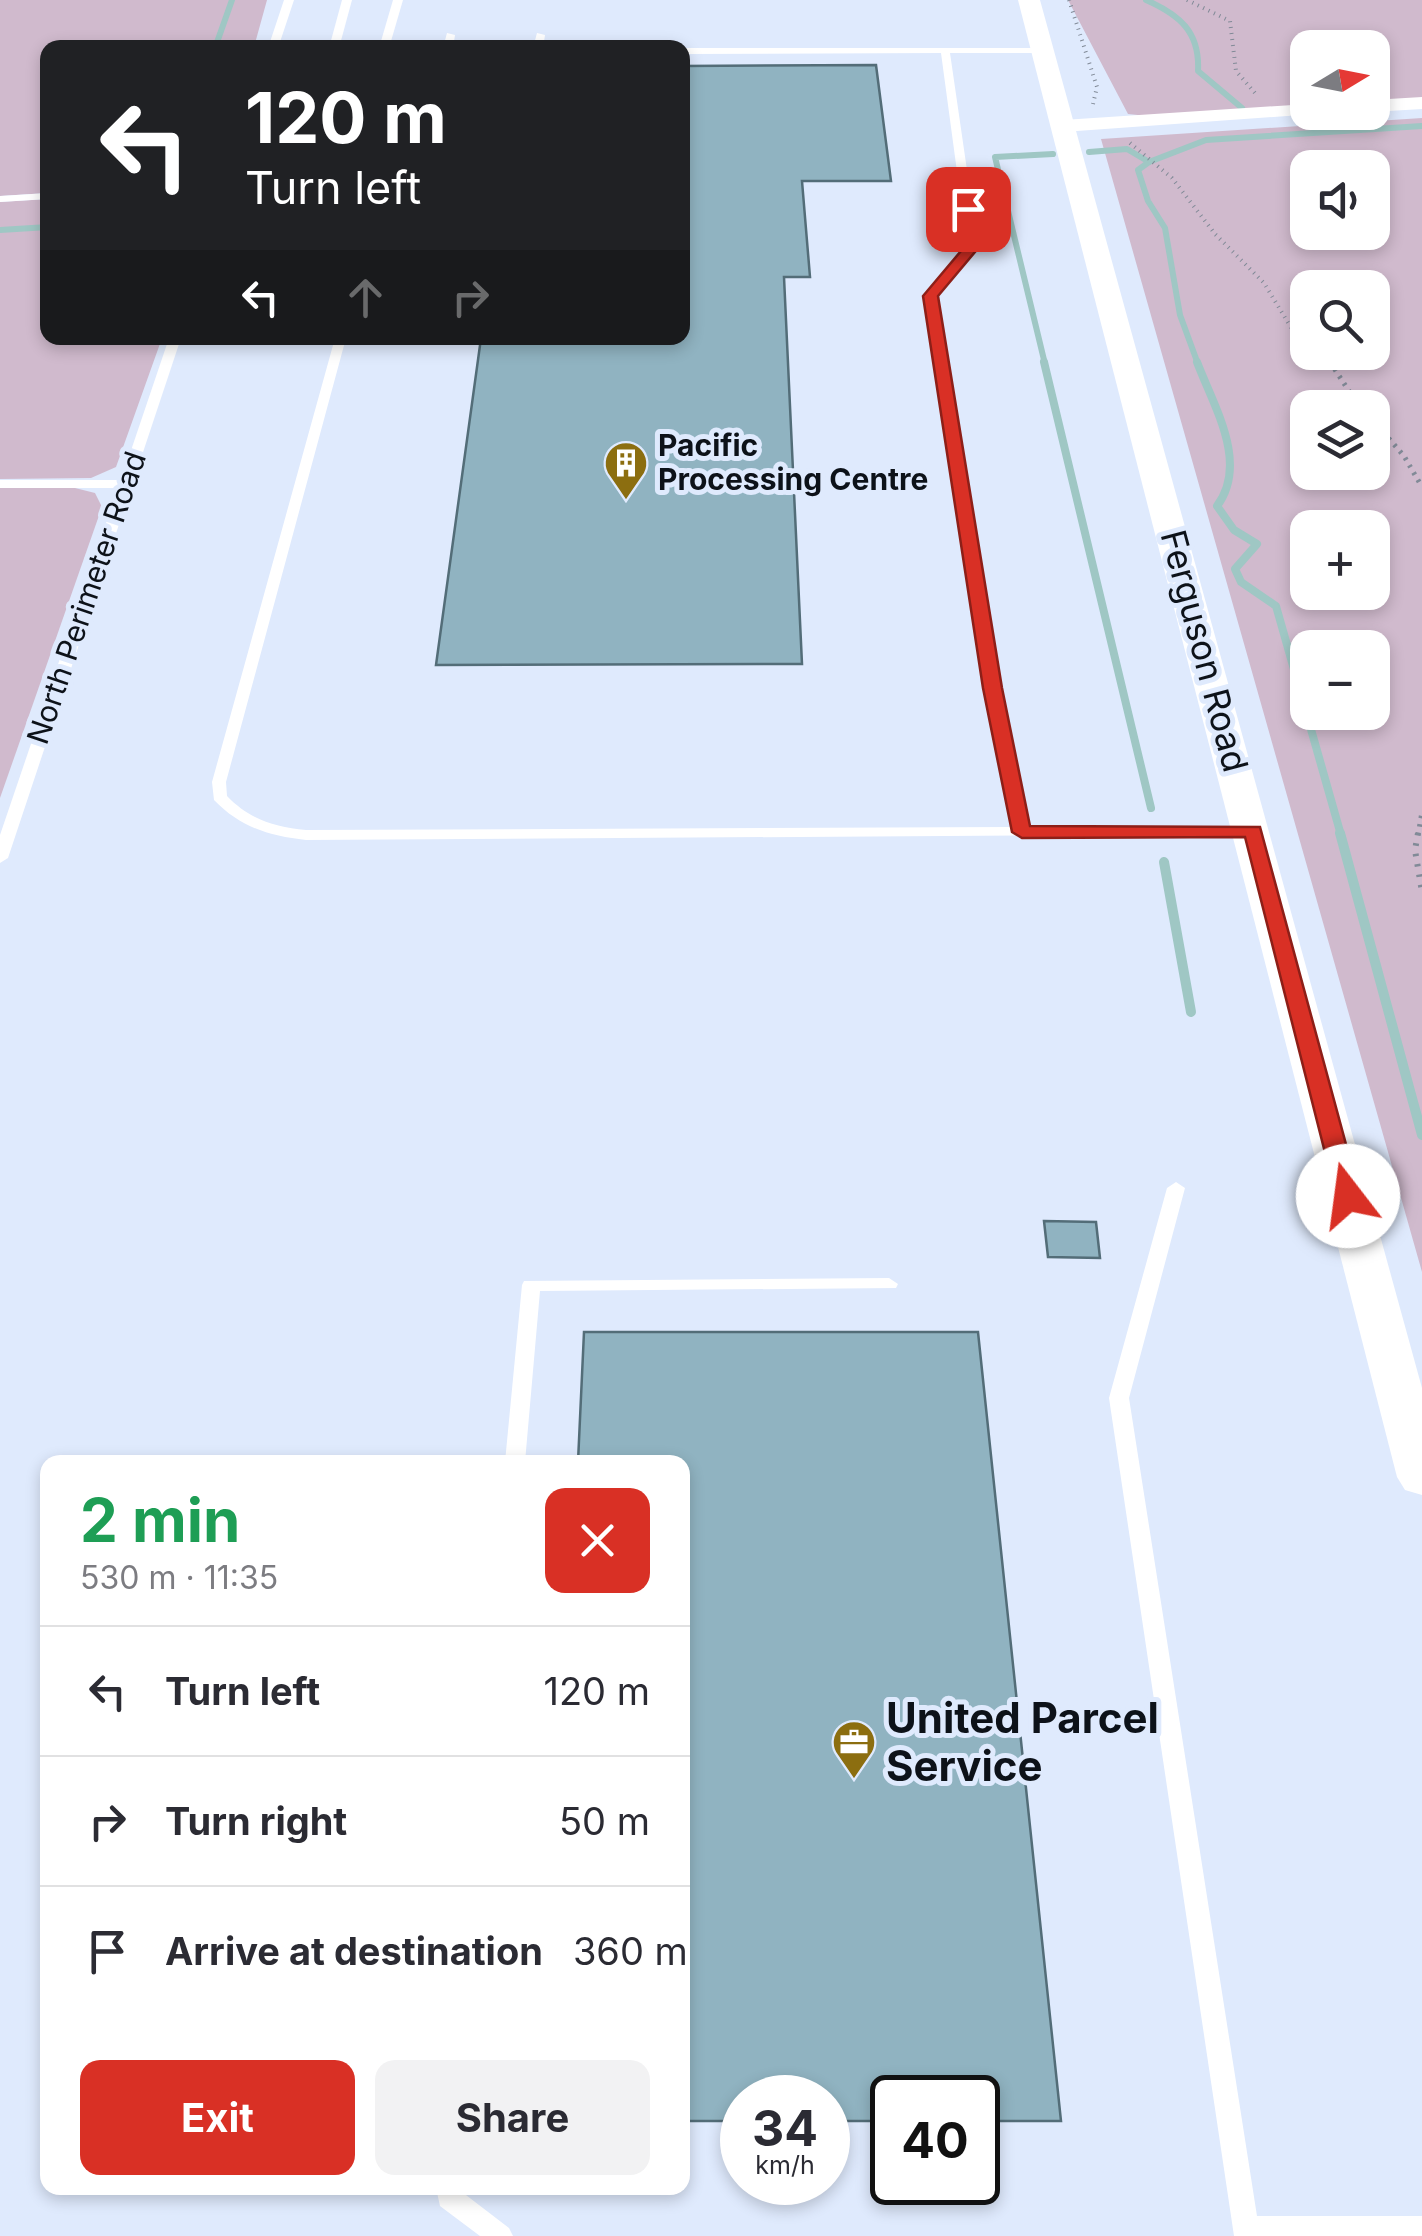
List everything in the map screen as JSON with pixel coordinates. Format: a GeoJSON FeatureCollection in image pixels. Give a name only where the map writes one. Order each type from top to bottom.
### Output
{"type":"FeatureCollection","features":[{"type":"Feature","properties":{"kind":"street","name":"Ferguson Road"},"geometry":{"type":"LineString","coordinates":[[1030,0],[1043,50],[1077,118],[1253,831],[1422,1477]]}},
{"type":"Feature","properties":{"kind":"street"},"geometry":{"type":"LineString","coordinates":[[1390,105],[1422,103]]}},
{"type":"Feature","properties":{"kind":"street"},"geometry":{"type":"LineString","coordinates":[[1077,118],[1290,111]]}},
{"type":"Feature","properties":{"kind":"lane"},"geometry":{"type":"LineString","coordinates":[[276,40],[289,0]]}},
{"type":"Feature","properties":{"kind":"lane"},"geometry":{"type":"LineString","coordinates":[[336,40],[347,0]]}},
{"type":"Feature","properties":{"kind":"lane"},"geometry":{"type":"LineString","coordinates":[[386,40],[398,0]]}},
{"type":"Feature","properties":{"kind":"lane"},"geometry":{"type":"LineString","coordinates":[[449,40],[450,35]]}},
{"type":"Feature","properties":{"kind":"lane"},"geometry":{"type":"LineString","coordinates":[[539,40],[540,35]]}},
{"type":"Feature","properties":{"kind":"lane"},"geometry":{"type":"LineString","coordinates":[[675,35],[675,40]]}},
{"type":"Feature","properties":{"kind":"lane"},"geometry":{"type":"LineString","coordinates":[[765,35],[766,50]]}},
{"type":"Feature","properties":{"kind":"lane"},"geometry":{"type":"LineString","coordinates":[[945,50],[973,246],[930,296],[994,696],[1022,832]]}},
{"type":"Feature","properties":{"kind":"lane"},"geometry":{"type":"LineString","coordinates":[[690,51],[1043,50]]}},
{"type":"Feature","properties":{"kind":"lane"},"geometry":{"type":"LineString","coordinates":[[0,199],[40,196]]}},
{"type":"Feature","properties":{"kind":"lane","name":"North Perimeter Road"},"geometry":{"type":"LineString","coordinates":[[0,858],[173,345]]}},
{"type":"Feature","properties":{"kind":"lane"},"geometry":{"type":"LineString","coordinates":[[338,345],[219,782],[219,796],[244,821],[268,830],[306,835],[1253,831]]}},
{"type":"Feature","properties":{"kind":"lane"},"geometry":{"type":"LineString","coordinates":[[0,484],[125,484]]}},
{"type":"Feature","properties":{"kind":"lane"},"geometry":{"type":"LineString","coordinates":[[1176,1188],[1119,1398],[1247,2232],[1422,2228]]}},
{"type":"Feature","properties":{"kind":"lane"},"geometry":{"type":"LineString","coordinates":[[516,1455],[531,1285],[888,1284]]}},
{"type":"Feature","properties":{"kind":"lane"},"geometry":{"type":"LineString","coordinates":[[449,2195],[500,2236]]}},
{"type":"Feature","properties":{"kind":"path"},"geometry":{"type":"LineString","coordinates":[[1069,0],[1097,87],[1077,118]]}},
{"type":"Feature","properties":{"kind":"path"},"geometry":{"type":"LineString","coordinates":[[1186,0],[1230,22],[1236,71],[1262,101]]}},
{"type":"Feature","properties":{"kind":"path"},"geometry":{"type":"LineString","coordinates":[[1146,156],[1164,170],[1215,234],[1264,283],[1290,326]]}},
{"type":"Feature","properties":{"kind":"path"},"geometry":{"type":"LineString","coordinates":[[1390,439],[1422,487]]}},
{"type":"Feature","properties":{"kind":"path"},"geometry":{"type":"LineString","coordinates":[[1422,812],[1415,850],[1422,892]]}},
{"type":"Feature","properties":{"kind":"shaded area"},"geometry":{"type":"Polygon","coordinates":[[[0,0],[267,0],[256,40],[40,40],[40,193],[0,196],[0,0]]]}},
{"type":"Feature","properties":{"kind":"shaded area"},"geometry":{"type":"Polygon","coordinates":[[[1068,0],[1422,0],[1422,99],[1390,102],[1390,30],[1290,30],[1290,108],[1157,117],[1128,114],[1068,0]]]}},
{"type":"Feature","properties":{"kind":"shaded area"},"geometry":{"type":"Polygon","coordinates":[[[1422,118],[1422,1272],[1101,139],[1290,127],[1290,130],[1390,130],[1390,120],[1422,118]]]}},
{"type":"Feature","properties":{"kind":"shaded area"},"geometry":{"type":"Polygon","coordinates":[[[40,199],[40,345],[160,345],[116,467],[91,478],[0,479],[0,202],[40,199]]]}},
{"type":"Feature","properties":{"kind":"shaded area"},"geometry":{"type":"Polygon","coordinates":[[[0,488],[75,488],[95,493],[102,507],[0,798],[0,488]]]}},
{"type":"Feature","properties":{"kind":"building","name":"Pacific Processing Centre"},"geometry":{"type":"Polygon","coordinates":[[[876,65],[891,181],[802,181],[810,277],[784,277],[802,664],[436,665],[480,345],[690,345],[690,66],[876,65]]]}},
{"type":"Feature","properties":{"kind":"building"},"geometry":{"type":"Polygon","coordinates":[[[1044,1221],[1096,1222],[1100,1258],[1048,1257],[1044,1221]]]}},
{"type":"Feature","properties":{"kind":"building","name":"United Parcel Service"},"geometry":{"type":"Polygon","coordinates":[[[584,1332],[978,1332],[1061,2121],[1000,2121],[1000,2075],[870,2075],[870,2121],[850,2121],[850,2075],[720,2075],[720,2121],[690,2121],[690,1455],[578,1455],[584,1332]]]}},
{"type":"Feature","properties":{"kind":"waterway"},"geometry":{"type":"LineString","coordinates":[[218,40],[232,0]]}},
{"type":"Feature","properties":{"kind":"waterway"},"geometry":{"type":"LineString","coordinates":[[1146,0],[1186,27],[1196,46],[1198,71],[1242,108]]}},
{"type":"Feature","properties":{"kind":"waterway"},"geometry":{"type":"LineString","coordinates":[[1149,162],[1206,140],[1422,126]]}},
{"type":"Feature","properties":{"kind":"waterway"},"geometry":{"type":"LineString","coordinates":[[1089,152],[1127,149],[1149,162]]}},
{"type":"Feature","properties":{"kind":"waterway"},"geometry":{"type":"LineString","coordinates":[[1045,364],[995,157],[1053,154]]}},
{"type":"Feature","properties":{"kind":"waterway"},"geometry":{"type":"LineString","coordinates":[[1149,162],[1138,170],[1148,201],[1165,228],[1180,315],[1198,364]]}},
{"type":"Feature","properties":{"kind":"waterway"},"geometry":{"type":"LineString","coordinates":[[0,230],[40,228]]}},
{"type":"Feature","properties":{"kind":"waterway"},"geometry":{"type":"LineString","coordinates":[[1044,362],[1151,808]]}},
{"type":"Feature","properties":{"kind":"waterway"},"geometry":{"type":"LineString","coordinates":[[1197,362],[1229,453],[1230,472],[1217,506],[1234,530],[1257,544],[1235,569],[1241,582],[1276,606],[1341,835]]}},
{"type":"Feature","properties":{"kind":"waterway"},"geometry":{"type":"LineString","coordinates":[[1340,833],[1422,1135]]}},
{"type":"Feature","properties":{"kind":"waterway"},"geometry":{"type":"LineString","coordinates":[[1164,862],[1191,1012]]}},
{"type":"Feature","properties":{"kind":"place","name":"Pacific Processing Centre"},"geometry":{"type":"Point","coordinates":[626,501]}},
{"type":"Feature","properties":{"kind":"place","name":"United Parcel Service"},"geometry":{"type":"Point","coordinates":[854,1780]}},
{"type":"Feature","properties":{"kind":"route"},"geometry":{"type":"LineString","coordinates":[[968,209],[973,246],[930,296],[992,688],[1022,832],[1253,831],[1348,1196]]}}]}
